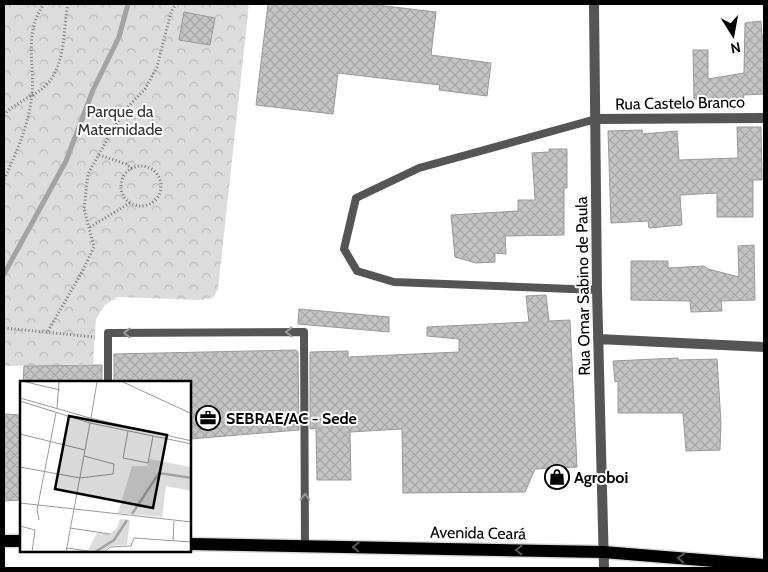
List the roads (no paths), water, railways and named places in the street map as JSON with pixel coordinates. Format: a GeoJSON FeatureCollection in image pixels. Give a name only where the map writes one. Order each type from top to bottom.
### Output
{"type":"FeatureCollection","features":[{"type":"Feature","properties":{"kind":"main road"},"geometry":{"type":"LineString","coordinates":[[4,540],[20,541]]}},
{"type":"Feature","properties":{"kind":"main road","name":"Avenida Ceará"},"geometry":{"type":"LineString","coordinates":[[191,544],[603,552],[764,565]]}},
{"type":"Feature","properties":{"kind":"street","name":"Rua Omar Sabino de Paula"},"geometry":{"type":"LineString","coordinates":[[594,4],[597,290],[604,568]]}},
{"type":"Feature","properties":{"kind":"street","name":"Rua Castelo Branco"},"geometry":{"type":"LineString","coordinates":[[596,119],[764,118]]}},
{"type":"Feature","properties":{"kind":"street"},"geometry":{"type":"LineString","coordinates":[[598,339],[764,347]]}},
{"type":"Feature","properties":{"kind":"lane"},"geometry":{"type":"LineString","coordinates":[[596,119],[419,168],[356,198],[344,249],[357,271],[394,282],[597,290]]}},
{"type":"Feature","properties":{"kind":"lane"},"geometry":{"type":"LineString","coordinates":[[108,381],[108,333],[304,332],[305,546]]}},
{"type":"Feature","properties":{"kind":"waterway"},"geometry":{"type":"LineString","coordinates":[[4,274],[66,161],[93,90],[119,37],[128,4]]}},
{"type":"Feature","properties":{"kind":"place","name":"SEBRAE/AC - Sede"},"geometry":{"type":"Point","coordinates":[208,418]}},
{"type":"Feature","properties":{"kind":"place","name":"Agroboi"},"geometry":{"type":"Point","coordinates":[557,477]}},
{"type":"Feature","properties":{"kind":"park label","name":"Parque da Maternidade"},"geometry":{"type":"Point","coordinates":[120,120]}}]}
